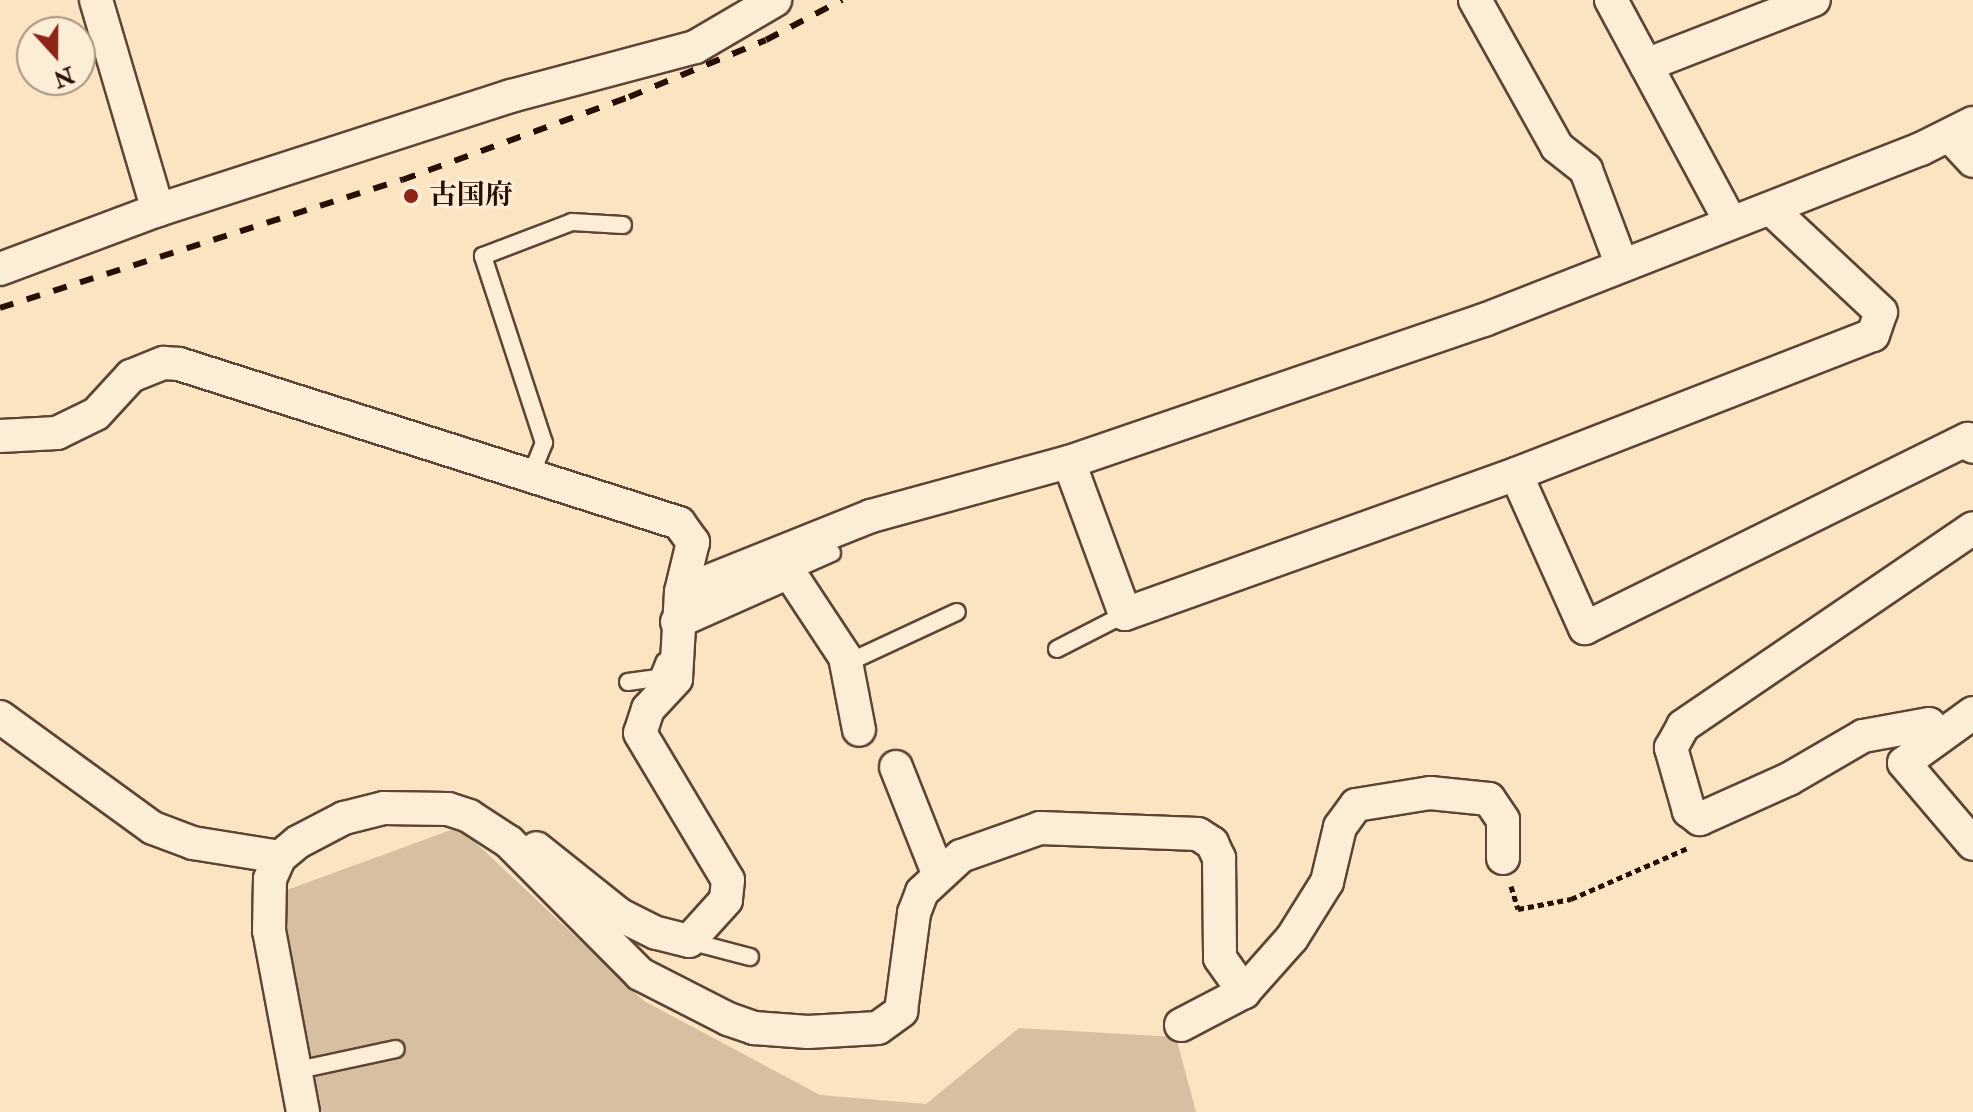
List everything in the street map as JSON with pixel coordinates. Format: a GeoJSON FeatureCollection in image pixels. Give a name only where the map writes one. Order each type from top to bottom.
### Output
{"type":"FeatureCollection","features":[{"type":"Feature","properties":{"kind":"street"},"geometry":{"type":"LineString","coordinates":[[96,0],[158,210]]}},
{"type":"Feature","properties":{"kind":"street"},"geometry":{"type":"LineString","coordinates":[[0,269],[158,210],[577,75],[695,47],[775,0]]}},
{"type":"Feature","properties":{"kind":"street"},"geometry":{"type":"LineString","coordinates":[[1475,0],[1557,147],[1586,170],[1621,263]]}},
{"type":"Feature","properties":{"kind":"street"},"geometry":{"type":"LineString","coordinates":[[1611,0],[1731,223]]}},
{"type":"Feature","properties":{"kind":"street"},"geometry":{"type":"LineString","coordinates":[[1646,65],[1814,0]]}},
{"type":"Feature","properties":{"kind":"street"},"geometry":{"type":"LineString","coordinates":[[677,619],[871,516],[1069,462],[1484,320],[1621,263],[1771,209],[1962,129],[1973,161]]}},
{"type":"Feature","properties":{"kind":"street"},"geometry":{"type":"LineString","coordinates":[[1069,462],[1125,614],[1516,474],[1873,335],[1881,312],[1771,209]]}},
{"type":"Feature","properties":{"kind":"street"},"geometry":{"type":"LineString","coordinates":[[0,436],[38,438],[80,423],[131,376],[164,363],[195,368],[679,523],[693,542],[677,619],[676,679],[648,709],[640,733],[730,886],[721,908],[689,941],[643,929],[549,854],[509,842]]}},
{"type":"Feature","properties":{"kind":"street"},"geometry":{"type":"LineString","coordinates":[[1516,474],[1585,628],[1968,439],[1973,447]]}},
{"type":"Feature","properties":{"kind":"street"},"geometry":{"type":"LineString","coordinates":[[1940,736],[1929,724],[1863,736],[1789,779],[1700,819],[1689,811],[1671,748],[1683,726],[1973,528]]}},
{"type":"Feature","properties":{"kind":"street"},"geometry":{"type":"LineString","coordinates":[[677,619],[789,572],[847,663],[859,730]]}},
{"type":"Feature","properties":{"kind":"street"},"geometry":{"type":"LineString","coordinates":[[1973,713],[1904,763],[1973,844]]}},
{"type":"Feature","properties":{"kind":"street"},"geometry":{"type":"LineString","coordinates":[[0,717],[153,828],[193,843],[280,857]]}},
{"type":"Feature","properties":{"kind":"street"},"geometry":{"type":"LineString","coordinates":[[896,767],[938,873]]}},
{"type":"Feature","properties":{"kind":"street"},"geometry":{"type":"LineString","coordinates":[[1181,1025],[1244,992],[1292,938],[1327,882],[1340,827],[1356,805],[1430,793],[1489,799],[1503,820],[1503,858]]}},
{"type":"Feature","properties":{"kind":"street"},"geometry":{"type":"LineString","coordinates":[[303,1112],[269,931],[268,887],[280,857],[344,818],[384,808],[448,809],[489,826],[509,842],[640,974],[728,1019],[754,1028],[808,1032],[878,1028],[901,1011],[914,913],[938,873],[961,856],[1040,828],[1205,836],[1219,858],[1220,958],[1244,992]]}},
{"type":"Feature","properties":{"kind":"lane"},"geometry":{"type":"LineString","coordinates":[[531,475],[544,443],[483,256],[572,222],[623,225]]}},
{"type":"Feature","properties":{"kind":"lane"},"geometry":{"type":"LineString","coordinates":[[789,572],[832,553]]}},
{"type":"Feature","properties":{"kind":"lane"},"geometry":{"type":"LineString","coordinates":[[847,663],[957,612]]}},
{"type":"Feature","properties":{"kind":"lane"},"geometry":{"type":"LineString","coordinates":[[1057,649],[1125,614]]}},
{"type":"Feature","properties":{"kind":"lane"},"geometry":{"type":"LineString","coordinates":[[628,682],[658,678],[677,619]]}},
{"type":"Feature","properties":{"kind":"lane"},"geometry":{"type":"LineString","coordinates":[[689,941],[750,957]]}},
{"type":"Feature","properties":{"kind":"lane"},"geometry":{"type":"LineString","coordinates":[[294,1071],[396,1049]]}},
{"type":"Feature","properties":{"kind":"shaded area"},"geometry":{"type":"Polygon","coordinates":[[[459,827],[644,1001],[820,1095],[926,1104],[1019,1028],[1176,1037],[1196,1112],[317,1112],[297,1024],[284,891],[459,827]]]}},
{"type":"Feature","properties":{"kind":"railway"},"geometry":{"type":"LineString","coordinates":[[0,308],[402,180],[629,97],[766,40],[842,0]]}},
{"type":"Feature","properties":{"kind":"place","name":"古国府"},"geometry":{"type":"Point","coordinates":[411,196]}}]}
